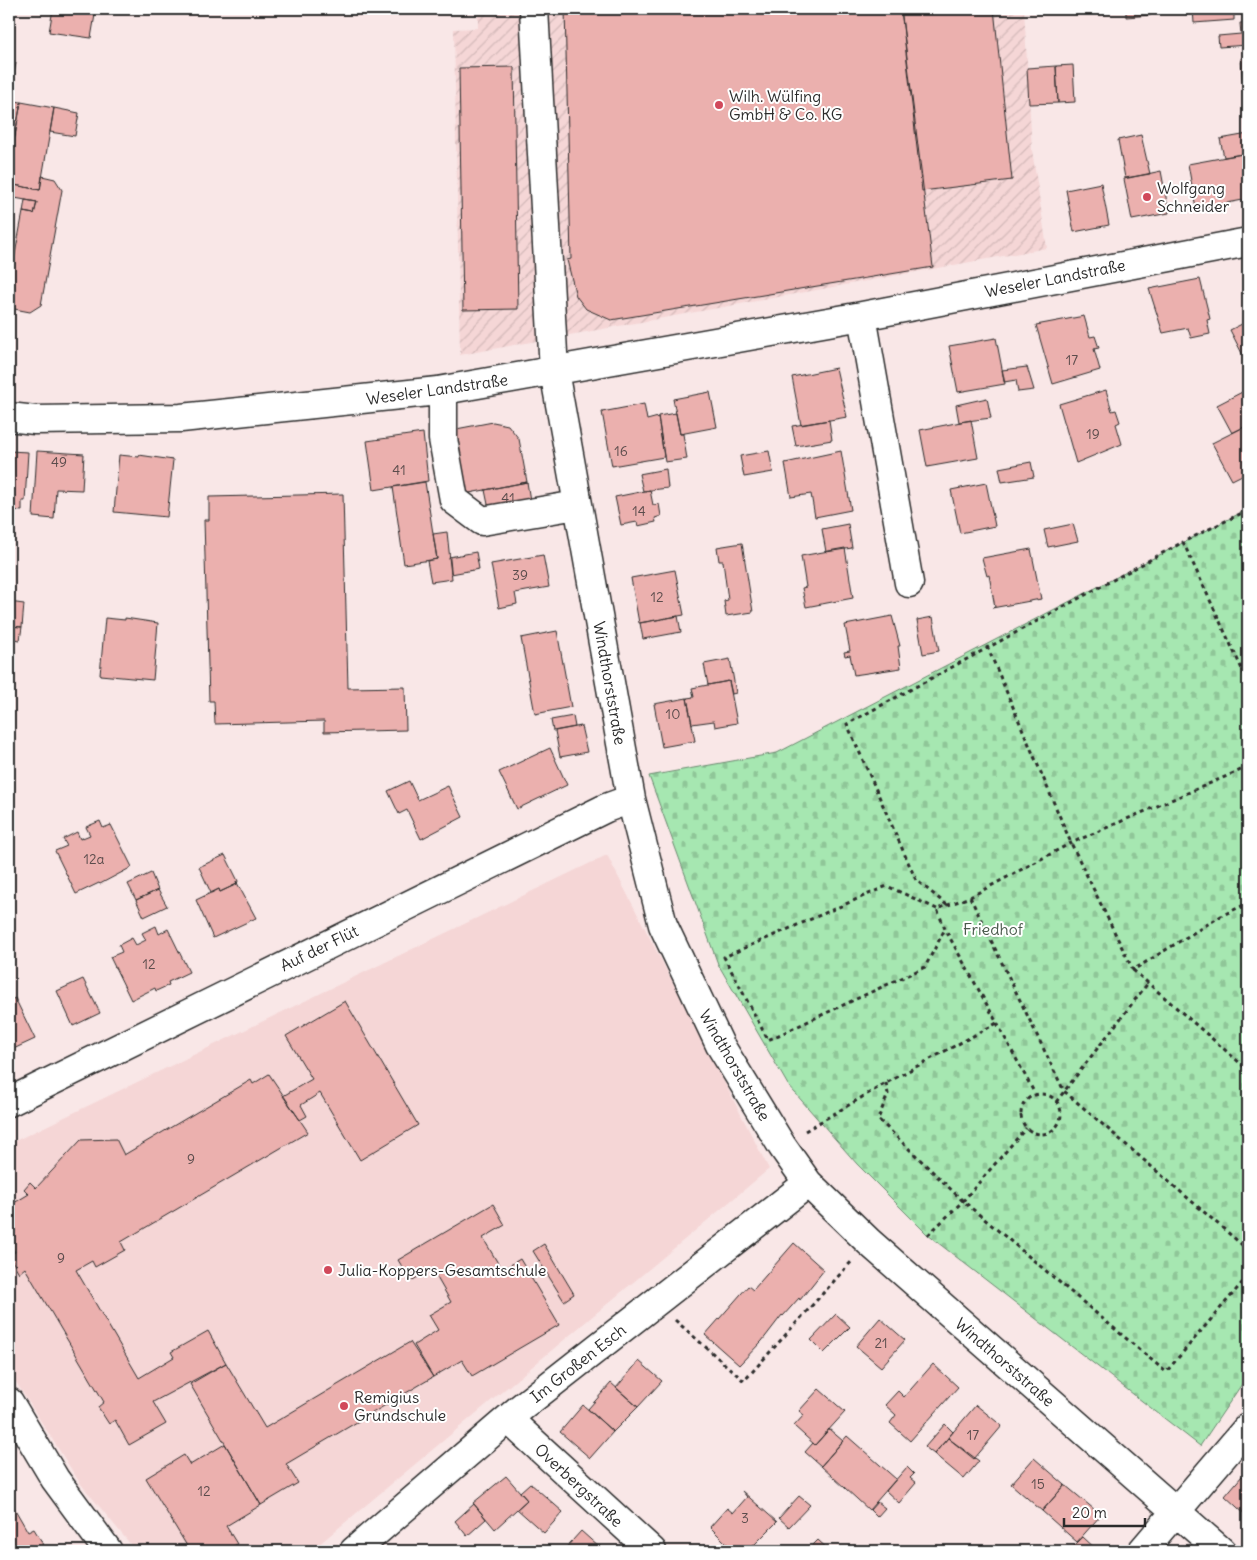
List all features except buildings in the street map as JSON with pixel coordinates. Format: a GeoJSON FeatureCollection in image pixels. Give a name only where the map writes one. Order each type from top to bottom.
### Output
{"type":"FeatureCollection","features":[{"type":"Feature","properties":{"kind":"street","name":"Windthorststraße"},"geometry":{"type":"LineString","coordinates":[[534,9],[554,371],[631,799],[663,925],[720,1045],[782,1146],[808,1183],[869,1242],[1221,1551]]}},
{"type":"Feature","properties":{"kind":"street","name":"Weseler Landstraße"},"geometry":{"type":"LineString","coordinates":[[9,417],[35,420],[181,418],[443,390],[862,316],[1248,242]]}},
{"type":"Feature","properties":{"kind":"street"},"geometry":{"type":"LineString","coordinates":[[862,316],[909,583]]}},
{"type":"Feature","properties":{"kind":"street"},"geometry":{"type":"LineString","coordinates":[[443,390],[443,439],[454,500],[482,522],[577,505]]}},
{"type":"Feature","properties":{"kind":"street","name":"Auf der Flüt"},"geometry":{"type":"LineString","coordinates":[[9,1102],[597,812],[631,799]]}},
{"type":"Feature","properties":{"kind":"street","name":"Im Großen Esch"},"geometry":{"type":"LineString","coordinates":[[354,1551],[508,1419],[808,1183]]}},
{"type":"Feature","properties":{"kind":"street"},"geometry":{"type":"LineString","coordinates":[[9,1402],[55,1479],[108,1551]]}},
{"type":"Feature","properties":{"kind":"street","name":"Overbergstraße"},"geometry":{"type":"LineString","coordinates":[[508,1419],[652,1551]]}},
{"type":"Feature","properties":{"kind":"street"},"geometry":{"type":"LineString","coordinates":[[1142,1551],[1178,1512],[1248,1427]]}},
{"type":"Feature","properties":{"kind":"path"},"geometry":{"type":"LineString","coordinates":[[947,905],[916,880],[847,724],[987,646],[1183,542],[1248,510]]}},
{"type":"Feature","properties":{"kind":"path"},"geometry":{"type":"LineString","coordinates":[[1183,542],[1248,682]]}},
{"type":"Feature","properties":{"kind":"path"},"geometry":{"type":"LineString","coordinates":[[987,646],[1071,843],[1133,970],[1248,1070]]}},
{"type":"Feature","properties":{"kind":"path"},"geometry":{"type":"LineString","coordinates":[[937,909],[970,897],[1071,843],[1248,767]]}},
{"type":"Feature","properties":{"kind":"path"},"geometry":{"type":"LineString","coordinates":[[945,929],[925,967],[768,1040],[724,957],[886,886],[937,909],[945,929],[1035,1094]]}},
{"type":"Feature","properties":{"kind":"path"},"geometry":{"type":"LineString","coordinates":[[970,897],[1064,1091],[1248,1250]]}},
{"type":"Feature","properties":{"kind":"path"},"geometry":{"type":"LineString","coordinates":[[1133,970],[1221,916],[1248,903]]}},
{"type":"Feature","properties":{"kind":"path"},"geometry":{"type":"LineString","coordinates":[[1056,1102],[1148,983]]}},
{"type":"Feature","properties":{"kind":"path"},"geometry":{"type":"LineString","coordinates":[[782,1146],[886,1083],[997,1023]]}},
{"type":"Feature","properties":{"kind":"path"},"geometry":{"type":"LineString","coordinates":[[886,1083],[888,1094],[878,1120],[963,1201],[1166,1372],[1248,1276]]}},
{"type":"Feature","properties":{"kind":"path"},"geometry":{"type":"LineString","coordinates":[[1035,1094],[1048,1094],[1056,1102],[1060,1106],[1059,1123],[1051,1132],[1040,1135],[1026,1128],[1020,1115],[1025,1100],[1035,1094]]}},
{"type":"Feature","properties":{"kind":"path"},"geometry":{"type":"LineString","coordinates":[[928,1235],[963,1201],[1026,1128]]}},
{"type":"Feature","properties":{"kind":"path"},"geometry":{"type":"LineString","coordinates":[[655,1303],[744,1381],[869,1242]]}},
{"type":"Feature","properties":{"kind":"shaded area"},"geometry":{"type":"Polygon","coordinates":[[[478,9],[1024,9],[1032,150],[1047,248],[460,355],[454,29],[478,28],[478,9]]]}},
{"type":"Feature","properties":{"kind":"shaded area","name":"Julia-Koppers-Gesamtschule"},"geometry":{"type":"Polygon","coordinates":[[[607,855],[769,1169],[311,1551],[136,1551],[80,1483],[9,1371],[9,1144],[607,855]]]}},
{"type":"Feature","properties":{"kind":"green space","name":"Friedhof"},"geometry":{"type":"Polygon","coordinates":[[[1248,509],[1248,1375],[1200,1446],[928,1235],[857,1164],[788,1085],[718,964],[649,776],[777,753],[1248,509]]]}},
{"type":"Feature","properties":{"kind":"place","name":"Wilh. Wülfing GmbH & Co. KG"},"geometry":{"type":"Point","coordinates":[719,105]}},
{"type":"Feature","properties":{"kind":"place","name":"Wolfgang Schneider"},"geometry":{"type":"Point","coordinates":[1147,197]}},
{"type":"Feature","properties":{"kind":"place","name":"Julia-Koppers-Gesamtschule"},"geometry":{"type":"Point","coordinates":[328,1270]}},
{"type":"Feature","properties":{"kind":"place","name":"Remigius Grundschule"},"geometry":{"type":"Point","coordinates":[344,1406]}}]}
